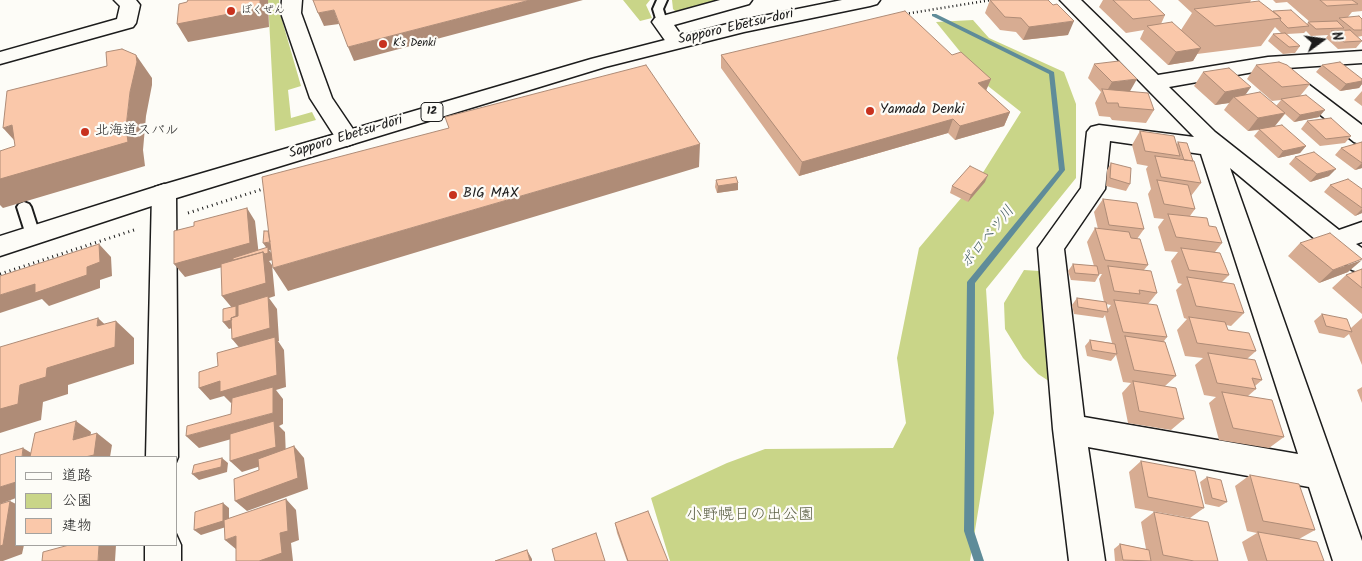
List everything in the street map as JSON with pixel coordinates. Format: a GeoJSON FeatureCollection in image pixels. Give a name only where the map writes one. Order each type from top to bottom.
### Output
{"type":"FeatureCollection","features":[{"type":"Feature","properties":{"kind":"main road"},"geometry":{"type":"LineString","coordinates":[[0,58],[126,24],[130,5],[124,0]]}},
{"type":"Feature","properties":{"kind":"main road"},"geometry":{"type":"LineString","coordinates":[[292,0],[291,13],[321,98],[347,138]]}},
{"type":"Feature","properties":{"kind":"main road"},"geometry":{"type":"LineString","coordinates":[[676,42],[662,22],[742,0]]}},
{"type":"Feature","properties":{"kind":"main road","name":"Sapporo Ebetsu-dori"},"geometry":{"type":"LineString","coordinates":[[0,246],[33,236],[164,207],[347,138],[598,62],[790,16],[870,0]]}},
{"type":"Feature","properties":{"kind":"main road"},"geometry":{"type":"LineString","coordinates":[[1070,0],[1209,142],[1362,262]]}},
{"type":"Feature","properties":{"kind":"main road"},"geometry":{"type":"LineString","coordinates":[[1152,83],[1268,63],[1362,57]]}},
{"type":"Feature","properties":{"kind":"main road"},"geometry":{"type":"LineString","coordinates":[[1268,63],[1362,137]]}},
{"type":"Feature","properties":{"kind":"main road"},"geometry":{"type":"LineString","coordinates":[[1087,561],[1069,429],[1051,248],[1093,189],[1099,132],[1209,142]]}},
{"type":"Feature","properties":{"kind":"main road"},"geometry":{"type":"LineString","coordinates":[[1209,142],[1351,561]]}},
{"type":"Feature","properties":{"kind":"main road"},"geometry":{"type":"LineString","coordinates":[[162,456],[164,207]]}},
{"type":"Feature","properties":{"kind":"main road"},"geometry":{"type":"LineString","coordinates":[[1336,241],[1362,232]]}},
{"type":"Feature","properties":{"kind":"main road"},"geometry":{"type":"LineString","coordinates":[[1069,429],[1320,473]]}},
{"type":"Feature","properties":{"kind":"main road"},"geometry":{"type":"LineString","coordinates":[[163,546],[163,561]]}},
{"type":"Feature","properties":{"kind":"lane"},"geometry":{"type":"LineString","coordinates":[[662,0],[658,9],[662,22]]}},
{"type":"Feature","properties":{"kind":"lane"},"geometry":{"type":"LineString","coordinates":[[24,207],[33,236]]}},
{"type":"Feature","properties":{"kind":"path"},"geometry":{"type":"LineString","coordinates":[[900,14],[991,0]]}},
{"type":"Feature","properties":{"kind":"path"},"geometry":{"type":"LineString","coordinates":[[0,274],[164,207],[268,187]]}},
{"type":"Feature","properties":{"kind":"green space"},"geometry":{"type":"Polygon","coordinates":[[[268,0],[279,0],[280,13],[301,86],[288,90],[291,118],[312,112],[316,120],[275,131],[268,0]]]}},
{"type":"Feature","properties":{"kind":"green space"},"geometry":{"type":"Polygon","coordinates":[[[623,0],[650,0],[646,5],[652,18],[640,21],[623,0]]]}},
{"type":"Feature","properties":{"kind":"green space"},"geometry":{"type":"Polygon","coordinates":[[[672,0],[726,0],[677,13],[673,9],[672,0]]]}},
{"type":"Feature","properties":{"kind":"green space","name":"小野幌日の出公園"},"geometry":{"type":"Polygon","coordinates":[[[973,20],[989,38],[1064,72],[1076,104],[1076,178],[986,289],[994,413],[970,561],[670,561],[651,498],[727,463],[765,449],[893,448],[906,423],[897,358],[919,248],[984,171],[1021,112],[988,86],[936,22],[973,20]]]}},
{"type":"Feature","properties":{"kind":"green space"},"geometry":{"type":"Polygon","coordinates":[[[1024,270],[1039,271],[1055,385],[1038,374],[1023,358],[1005,329],[1004,303],[1024,270]]]}},
{"type":"Feature","properties":{"kind":"building"},"geometry":{"type":"Polygon","coordinates":[[[188,0],[260,0],[260,8],[177,24],[179,4],[188,0]]]}},
{"type":"Feature","properties":{"kind":"building","name":"K's Denki"},"geometry":{"type":"Polygon","coordinates":[[[313,0],[530,0],[348,47],[334,10],[318,13],[313,0]]]}},
{"type":"Feature","properties":{"kind":"building"},"geometry":{"type":"Polygon","coordinates":[[[990,0],[1048,0],[1053,5],[1057,4],[1074,21],[1029,27],[1021,18],[1005,17],[990,0]]]}},
{"type":"Feature","properties":{"kind":"building"},"geometry":{"type":"Polygon","coordinates":[[[1113,0],[1149,0],[1165,15],[1133,19],[1113,0]]]}},
{"type":"Feature","properties":{"kind":"building"},"geometry":{"type":"Polygon","coordinates":[[[1320,0],[1352,0],[1358,4],[1327,6],[1320,0]]]}},
{"type":"Feature","properties":{"kind":"building"},"geometry":{"type":"Polygon","coordinates":[[[1259,1],[1281,18],[1215,26],[1194,9],[1259,1]]]}},
{"type":"Feature","properties":{"kind":"building"},"geometry":{"type":"Polygon","coordinates":[[[1291,10],[1309,26],[1288,28],[1273,11],[1291,10]]]}},
{"type":"Feature","properties":{"kind":"building","name":"Yamada Denki"},"geometry":{"type":"Polygon","coordinates":[[[905,11],[952,55],[961,52],[991,79],[978,83],[1010,112],[960,126],[953,119],[802,162],[721,55],[905,11]]]}},
{"type":"Feature","properties":{"kind":"building"},"geometry":{"type":"Polygon","coordinates":[[[1359,16],[1362,19],[1362,30],[1354,30],[1339,18],[1359,16]]]}},
{"type":"Feature","properties":{"kind":"building"},"geometry":{"type":"Polygon","coordinates":[[[1337,21],[1344,28],[1316,29],[1308,22],[1337,21]]]}},
{"type":"Feature","properties":{"kind":"building"},"geometry":{"type":"Polygon","coordinates":[[[1172,22],[1201,48],[1176,52],[1147,26],[1172,22]]]}},
{"type":"Feature","properties":{"kind":"building"},"geometry":{"type":"Polygon","coordinates":[[[1350,30],[1362,41],[1344,42],[1331,31],[1350,30]]]}},
{"type":"Feature","properties":{"kind":"building"},"geometry":{"type":"Polygon","coordinates":[[[1285,33],[1300,46],[1289,47],[1273,34],[1285,33]]]}},
{"type":"Feature","properties":{"kind":"building"},"geometry":{"type":"Polygon","coordinates":[[[122,49],[136,55],[137,62],[130,92],[126,127],[128,142],[0,179],[0,151],[15,146],[12,125],[3,128],[7,91],[107,66],[106,52],[122,49]]]}},
{"type":"Feature","properties":{"kind":"building"},"geometry":{"type":"Polygon","coordinates":[[[1119,61],[1137,79],[1112,82],[1094,64],[1119,61]]]}},
{"type":"Feature","properties":{"kind":"building"},"geometry":{"type":"Polygon","coordinates":[[[1279,62],[1287,65],[1310,84],[1282,87],[1256,65],[1279,62]]]}},
{"type":"Feature","properties":{"kind":"building"},"geometry":{"type":"Polygon","coordinates":[[[1340,62],[1362,79],[1362,81],[1346,84],[1322,65],[1340,62]]]}},
{"type":"Feature","properties":{"kind":"building","name":"BIG MAX"},"geometry":{"type":"Polygon","coordinates":[[[646,65],[700,144],[273,268],[262,177],[449,128],[445,117],[646,65]]]}},
{"type":"Feature","properties":{"kind":"building"},"geometry":{"type":"Polygon","coordinates":[[[1229,68],[1251,87],[1225,92],[1203,72],[1229,68]]]}},
{"type":"Feature","properties":{"kind":"building"},"geometry":{"type":"Polygon","coordinates":[[[1102,89],[1148,93],[1154,110],[1119,107],[1118,103],[1107,103],[1102,89]]]}},
{"type":"Feature","properties":{"kind":"building"},"geometry":{"type":"Polygon","coordinates":[[[1260,92],[1285,113],[1258,118],[1234,97],[1260,92]]]}},
{"type":"Feature","properties":{"kind":"building"},"geometry":{"type":"Polygon","coordinates":[[[1306,95],[1325,110],[1300,115],[1281,99],[1306,95]]]}},
{"type":"Feature","properties":{"kind":"building"},"geometry":{"type":"Polygon","coordinates":[[[1331,118],[1351,136],[1326,139],[1307,121],[1331,118]]]}},
{"type":"Feature","properties":{"kind":"building"},"geometry":{"type":"Polygon","coordinates":[[[1282,125],[1306,146],[1283,151],[1259,129],[1282,125]]]}},
{"type":"Feature","properties":{"kind":"building"},"geometry":{"type":"Polygon","coordinates":[[[1140,131],[1174,136],[1180,156],[1145,151],[1140,131]]]}},
{"type":"Feature","properties":{"kind":"building"},"geometry":{"type":"Polygon","coordinates":[[[1178,142],[1187,143],[1193,161],[1184,160],[1178,142]]]}},
{"type":"Feature","properties":{"kind":"building"},"geometry":{"type":"Polygon","coordinates":[[[1362,142],[1362,163],[1341,148],[1362,142]]]}},
{"type":"Feature","properties":{"kind":"building"},"geometry":{"type":"Polygon","coordinates":[[[1314,152],[1336,169],[1317,174],[1295,157],[1314,152]]]}},
{"type":"Feature","properties":{"kind":"building"},"geometry":{"type":"Polygon","coordinates":[[[1155,156],[1194,161],[1201,183],[1161,177],[1155,156]]]}},
{"type":"Feature","properties":{"kind":"building"},"geometry":{"type":"Polygon","coordinates":[[[1111,163],[1131,168],[1130,184],[1110,178],[1111,163]]]}},
{"type":"Feature","properties":{"kind":"building"},"geometry":{"type":"Polygon","coordinates":[[[970,166],[988,175],[971,195],[952,186],[970,166]]]}},
{"type":"Feature","properties":{"kind":"building"},"geometry":{"type":"Polygon","coordinates":[[[736,177],[738,183],[718,186],[716,180],[736,177]]]}},
{"type":"Feature","properties":{"kind":"building"},"geometry":{"type":"Polygon","coordinates":[[[1348,179],[1362,189],[1362,208],[1330,185],[1348,179]]]}},
{"type":"Feature","properties":{"kind":"building"},"geometry":{"type":"Polygon","coordinates":[[[1157,180],[1188,185],[1195,209],[1164,204],[1157,180]]]}},
{"type":"Feature","properties":{"kind":"building"},"geometry":{"type":"Polygon","coordinates":[[[1103,199],[1137,203],[1144,229],[1109,225],[1103,199]]]}},
{"type":"Feature","properties":{"kind":"building"},"geometry":{"type":"Polygon","coordinates":[[[247,208],[250,243],[174,264],[174,231],[194,226],[194,222],[247,208]]]}},
{"type":"Feature","properties":{"kind":"building"},"geometry":{"type":"Polygon","coordinates":[[[1168,214],[1207,218],[1209,226],[1216,227],[1222,243],[1176,237],[1168,214]]]}},
{"type":"Feature","properties":{"kind":"building"},"geometry":{"type":"Polygon","coordinates":[[[1095,228],[1129,232],[1131,238],[1140,239],[1148,265],[1105,260],[1095,228]]]}},
{"type":"Feature","properties":{"kind":"building"},"geometry":{"type":"Polygon","coordinates":[[[264,231],[268,231],[270,242],[263,243],[264,231]]]}},
{"type":"Feature","properties":{"kind":"building"},"geometry":{"type":"Polygon","coordinates":[[[1330,233],[1362,259],[1333,270],[1300,243],[1330,233]]]}},
{"type":"Feature","properties":{"kind":"building"},"geometry":{"type":"Polygon","coordinates":[[[99,244],[100,262],[87,267],[87,275],[35,293],[35,284],[0,295],[0,276],[99,244]]]}},
{"type":"Feature","properties":{"kind":"building"},"geometry":{"type":"Polygon","coordinates":[[[268,247],[268,253],[265,254],[263,252],[233,260],[233,258],[268,247]]]}},
{"type":"Feature","properties":{"kind":"building"},"geometry":{"type":"Polygon","coordinates":[[[1181,248],[1220,253],[1229,275],[1189,270],[1181,248]]]}},
{"type":"Feature","properties":{"kind":"building"},"geometry":{"type":"Polygon","coordinates":[[[263,252],[266,283],[222,296],[221,264],[263,252]]]}},
{"type":"Feature","properties":{"kind":"building"},"geometry":{"type":"Polygon","coordinates":[[[1073,264],[1097,266],[1099,275],[1075,273],[1073,264]]]}},
{"type":"Feature","properties":{"kind":"building"},"geometry":{"type":"Polygon","coordinates":[[[1108,266],[1151,271],[1157,293],[1139,290],[1140,294],[1114,291],[1108,266]]]}},
{"type":"Feature","properties":{"kind":"building"},"geometry":{"type":"Polygon","coordinates":[[[1362,269],[1362,288],[1346,275],[1362,269]]]}},
{"type":"Feature","properties":{"kind":"building"},"geometry":{"type":"Polygon","coordinates":[[[1187,277],[1234,284],[1244,313],[1196,306],[1187,277]]]}},
{"type":"Feature","properties":{"kind":"building"},"geometry":{"type":"Polygon","coordinates":[[[268,296],[270,328],[232,339],[231,318],[238,316],[238,305],[268,296]]]}},
{"type":"Feature","properties":{"kind":"building"},"geometry":{"type":"Polygon","coordinates":[[[1077,298],[1106,302],[1108,312],[1078,307],[1077,298]]]}},
{"type":"Feature","properties":{"kind":"building"},"geometry":{"type":"Polygon","coordinates":[[[1114,300],[1157,305],[1167,337],[1123,332],[1114,300]]]}},
{"type":"Feature","properties":{"kind":"building"},"geometry":{"type":"Polygon","coordinates":[[[236,306],[236,316],[231,318],[232,320],[223,322],[223,309],[236,306]]]}},
{"type":"Feature","properties":{"kind":"building"},"geometry":{"type":"Polygon","coordinates":[[[1322,314],[1347,319],[1352,332],[1326,326],[1322,314]]]}},
{"type":"Feature","properties":{"kind":"building"},"geometry":{"type":"Polygon","coordinates":[[[1189,317],[1225,322],[1228,330],[1249,333],[1256,351],[1197,343],[1189,317]]]}},
{"type":"Feature","properties":{"kind":"building"},"geometry":{"type":"Polygon","coordinates":[[[98,318],[97,326],[116,321],[115,347],[47,368],[46,377],[20,385],[18,404],[0,409],[0,347],[98,318]]]}},
{"type":"Feature","properties":{"kind":"building"},"geometry":{"type":"Polygon","coordinates":[[[1125,336],[1165,342],[1176,376],[1134,370],[1125,336]]]}},
{"type":"Feature","properties":{"kind":"building"},"geometry":{"type":"Polygon","coordinates":[[[275,337],[277,375],[220,392],[220,381],[199,388],[199,372],[218,366],[217,353],[275,337]]]}},
{"type":"Feature","properties":{"kind":"building"},"geometry":{"type":"Polygon","coordinates":[[[1090,340],[1115,344],[1117,354],[1092,350],[1090,340]]]}},
{"type":"Feature","properties":{"kind":"building"},"geometry":{"type":"Polygon","coordinates":[[[1208,353],[1255,360],[1262,380],[1252,378],[1256,389],[1217,383],[1208,353]]]}},
{"type":"Feature","properties":{"kind":"building"},"geometry":{"type":"Polygon","coordinates":[[[1133,381],[1176,388],[1184,419],[1139,411],[1133,381]]]}},
{"type":"Feature","properties":{"kind":"building"},"geometry":{"type":"Polygon","coordinates":[[[273,387],[273,413],[186,436],[187,426],[231,414],[232,398],[273,387]]]}},
{"type":"Feature","properties":{"kind":"building"},"geometry":{"type":"Polygon","coordinates":[[[1222,392],[1272,400],[1284,437],[1233,428],[1222,392]]]}},
{"type":"Feature","properties":{"kind":"building"},"geometry":{"type":"Polygon","coordinates":[[[76,421],[73,440],[97,433],[94,455],[30,456],[35,433],[76,421]]]}},
{"type":"Feature","properties":{"kind":"building"},"geometry":{"type":"Polygon","coordinates":[[[274,421],[276,447],[230,461],[230,434],[274,421]]]}},
{"type":"Feature","properties":{"kind":"building"},"geometry":{"type":"Polygon","coordinates":[[[294,446],[298,478],[235,501],[234,479],[259,470],[258,459],[294,446]]]}},
{"type":"Feature","properties":{"kind":"building"},"geometry":{"type":"Polygon","coordinates":[[[23,448],[22,456],[15,456],[15,482],[0,487],[0,455],[23,448]]]}},
{"type":"Feature","properties":{"kind":"building"},"geometry":{"type":"Polygon","coordinates":[[[222,458],[221,467],[192,474],[194,465],[222,458]]]}},
{"type":"Feature","properties":{"kind":"building"},"geometry":{"type":"Polygon","coordinates":[[[1141,461],[1195,471],[1204,508],[1148,497],[1141,461]]]}},
{"type":"Feature","properties":{"kind":"building"},"geometry":{"type":"Polygon","coordinates":[[[1250,475],[1299,484],[1315,530],[1263,521],[1250,475]]]}},
{"type":"Feature","properties":{"kind":"building"},"geometry":{"type":"Polygon","coordinates":[[[1207,477],[1221,480],[1227,502],[1212,498],[1207,477]]]}},
{"type":"Feature","properties":{"kind":"building"},"geometry":{"type":"Polygon","coordinates":[[[286,499],[288,531],[280,533],[282,553],[259,561],[236,561],[236,536],[225,540],[224,520],[286,499]]]}},
{"type":"Feature","properties":{"kind":"building"},"geometry":{"type":"Polygon","coordinates":[[[10,501],[3,545],[0,546],[0,504],[10,501]]]}},
{"type":"Feature","properties":{"kind":"building"},"geometry":{"type":"Polygon","coordinates":[[[223,503],[223,521],[194,530],[195,512],[223,503]]]}},
{"type":"Feature","properties":{"kind":"building"},"geometry":{"type":"Polygon","coordinates":[[[648,511],[668,561],[628,561],[615,523],[648,511]]]}},
{"type":"Feature","properties":{"kind":"building"},"geometry":{"type":"Polygon","coordinates":[[[1154,512],[1208,522],[1218,561],[1194,561],[1163,555],[1154,512]]]}},
{"type":"Feature","properties":{"kind":"building"},"geometry":{"type":"Polygon","coordinates":[[[1258,532],[1317,542],[1324,561],[1267,561],[1258,532]]]}},
{"type":"Feature","properties":{"kind":"building"},"geometry":{"type":"Polygon","coordinates":[[[596,533],[605,561],[555,561],[552,549],[596,533]]]}},
{"type":"Feature","properties":{"kind":"building"},"geometry":{"type":"Polygon","coordinates":[[[1120,544],[1149,550],[1151,561],[1123,560],[1120,544]]]}},
{"type":"Feature","properties":{"kind":"building"},"geometry":{"type":"Polygon","coordinates":[[[65,546],[99,546],[98,561],[42,561],[43,552],[65,546]]]}},
{"type":"Feature","properties":{"kind":"building"},"geometry":{"type":"Polygon","coordinates":[[[527,550],[530,561],[495,561],[527,550]]]}},
{"type":"Feature","properties":{"kind":"waterway","name":"ポロベツ川"},"geometry":{"type":"LineString","coordinates":[[934,15],[1052,73],[1062,170],[971,282],[969,531],[979,561]]}},
{"type":"Feature","properties":{"kind":"place","name":"ぼくぜん"},"geometry":{"type":"Point","coordinates":[231,11]}},
{"type":"Feature","properties":{"kind":"place","name":"K's Denki"},"geometry":{"type":"Point","coordinates":[383,44]}},
{"type":"Feature","properties":{"kind":"place","name":"Yamada Denki"},"geometry":{"type":"Point","coordinates":[870,111]}},
{"type":"Feature","properties":{"kind":"place","name":"北海道スバル"},"geometry":{"type":"Point","coordinates":[85,132]}},
{"type":"Feature","properties":{"kind":"place","name":"BIG MAX"},"geometry":{"type":"Point","coordinates":[453,195]}}]}
